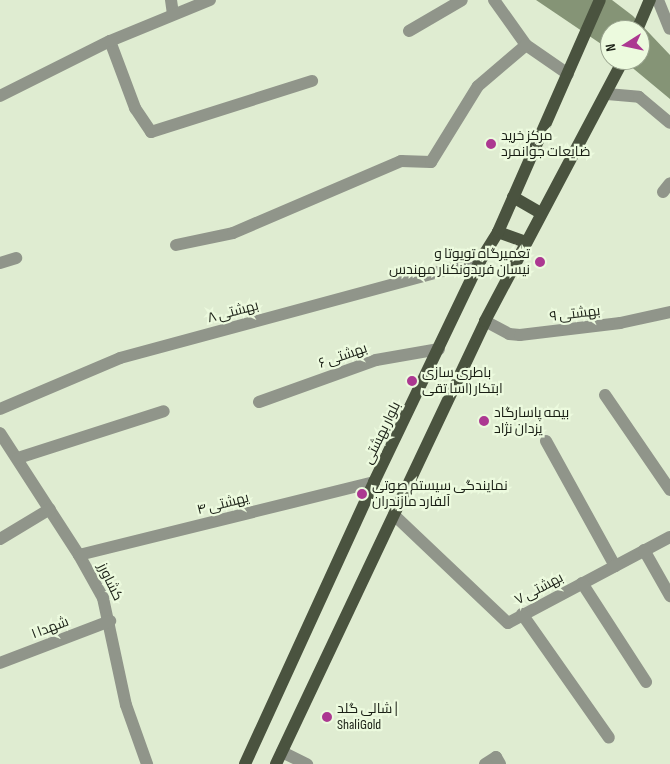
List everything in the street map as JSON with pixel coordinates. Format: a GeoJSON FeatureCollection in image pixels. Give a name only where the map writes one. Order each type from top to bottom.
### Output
{"type":"FeatureCollection","features":[{"type":"Feature","properties":{"kind":"main road","name":"بلوار بهشتی"},"geometry":{"type":"LineString","coordinates":[[245,764],[374,482],[480,262],[498,232],[600,0]]}},
{"type":"Feature","properties":{"kind":"main road"},"geometry":{"type":"LineString","coordinates":[[641,20],[648,4]]}},
{"type":"Feature","properties":{"kind":"main road"},"geometry":{"type":"LineString","coordinates":[[279,758],[485,321],[618,70]]}},
{"type":"Feature","properties":{"kind":"main road"},"geometry":{"type":"LineString","coordinates":[[513,197],[541,214]]}},
{"type":"Feature","properties":{"kind":"main road"},"geometry":{"type":"LineString","coordinates":[[498,232],[526,242]]}},
{"type":"Feature","properties":{"kind":"street"},"geometry":{"type":"LineString","coordinates":[[171,0],[173,14]]}},
{"type":"Feature","properties":{"kind":"street"},"geometry":{"type":"LineString","coordinates":[[0,96],[110,41],[210,0]]}},
{"type":"Feature","properties":{"kind":"street"},"geometry":{"type":"LineString","coordinates":[[409,31],[462,0]]}},
{"type":"Feature","properties":{"kind":"street"},"geometry":{"type":"LineString","coordinates":[[494,0],[526,46],[571,68]]}},
{"type":"Feature","properties":{"kind":"street"},"geometry":{"type":"LineString","coordinates":[[658,0],[670,29]]}},
{"type":"Feature","properties":{"kind":"street"},"geometry":{"type":"LineString","coordinates":[[110,41],[135,108],[151,132],[312,81]]}},
{"type":"Feature","properties":{"kind":"street"},"geometry":{"type":"LineString","coordinates":[[176,245],[233,233],[401,161],[431,162],[478,86],[526,46]]}},
{"type":"Feature","properties":{"kind":"street"},"geometry":{"type":"LineString","coordinates":[[609,88],[639,97],[670,123]]}},
{"type":"Feature","properties":{"kind":"street"},"geometry":{"type":"LineString","coordinates":[[0,262],[16,258]]}},
{"type":"Feature","properties":{"kind":"street","name":"بهشتی ۸"},"geometry":{"type":"LineString","coordinates":[[0,409],[120,358],[480,262]]}},
{"type":"Feature","properties":{"kind":"street","name":"بهشتی ۹"},"geometry":{"type":"LineString","coordinates":[[485,321],[509,334],[520,335],[620,324],[670,312]]}},
{"type":"Feature","properties":{"kind":"street","name":"بهشتی ۶"},"geometry":{"type":"LineString","coordinates":[[259,402],[376,360],[439,349]]}},
{"type":"Feature","properties":{"kind":"street"},"geometry":{"type":"LineString","coordinates":[[605,395],[670,490]]}},
{"type":"Feature","properties":{"kind":"street"},"geometry":{"type":"LineString","coordinates":[[18,458],[164,411]]}},
{"type":"Feature","properties":{"kind":"street","name":"کشاورز"},"geometry":{"type":"LineString","coordinates":[[0,433],[79,554],[103,598],[110,621],[126,706],[146,764]]}},
{"type":"Feature","properties":{"kind":"street"},"geometry":{"type":"LineString","coordinates":[[546,440],[615,566]]}},
{"type":"Feature","properties":{"kind":"street","name":"یهشتی ۴"},"geometry":{"type":"LineString","coordinates":[[79,554],[374,482]]}},
{"type":"Feature","properties":{"kind":"street"},"geometry":{"type":"LineString","coordinates":[[0,539],[50,509]]}},
{"type":"Feature","properties":{"kind":"street","name":"بهشتی ۷"},"geometry":{"type":"LineString","coordinates":[[394,515],[508,623],[670,537]]}},
{"type":"Feature","properties":{"kind":"street"},"geometry":{"type":"LineString","coordinates":[[644,550],[670,596]]}},
{"type":"Feature","properties":{"kind":"street"},"geometry":{"type":"LineString","coordinates":[[582,583],[646,682]]}},
{"type":"Feature","properties":{"kind":"street"},"geometry":{"type":"LineString","coordinates":[[522,614],[609,738]]}},
{"type":"Feature","properties":{"kind":"street","name":"شهدا ۱"},"geometry":{"type":"LineString","coordinates":[[0,663],[110,621]]}},
{"type":"Feature","properties":{"kind":"street"},"geometry":{"type":"LineString","coordinates":[[485,764],[496,757],[500,764]]}},
{"type":"Feature","properties":{"kind":"street"},"geometry":{"type":"LineString","coordinates":[[279,758],[307,764]]}},
{"type":"Feature","properties":{"kind":"shaded area"},"geometry":{"type":"Polygon","coordinates":[[[536,0],[612,0],[637,20],[600,20],[600,43],[536,0]]]}},
{"type":"Feature","properties":{"kind":"shaded area"},"geometry":{"type":"Polygon","coordinates":[[[650,34],[670,55],[670,99],[635,70],[650,70],[650,34]]]}},
{"type":"Feature","properties":{"kind":"place","name":"مرکز خرید ضایعات جوانمرد"},"geometry":{"type":"Point","coordinates":[491,144]}},
{"type":"Feature","properties":{"kind":"place","name":"تعمیرگاه تویوتا و نیسان فریدونکنار مهندس"},"geometry":{"type":"Point","coordinates":[540,262]}},
{"type":"Feature","properties":{"kind":"place","name":"باطری سازی ابتکار (اسا تقی"},"geometry":{"type":"Point","coordinates":[412,381]}},
{"type":"Feature","properties":{"kind":"place","name":"بیمه پاسارگاد یزدان نژاد"},"geometry":{"type":"Point","coordinates":[484,421]}},
{"type":"Feature","properties":{"kind":"place","name":"نمایندگی سیستم صوتی آلفارد مازندران"},"geometry":{"type":"Point","coordinates":[362,494]}},
{"type":"Feature","properties":{"kind":"place","name":"شالی گلد | ShaliGold"},"geometry":{"type":"Point","coordinates":[327,717]}}]}
